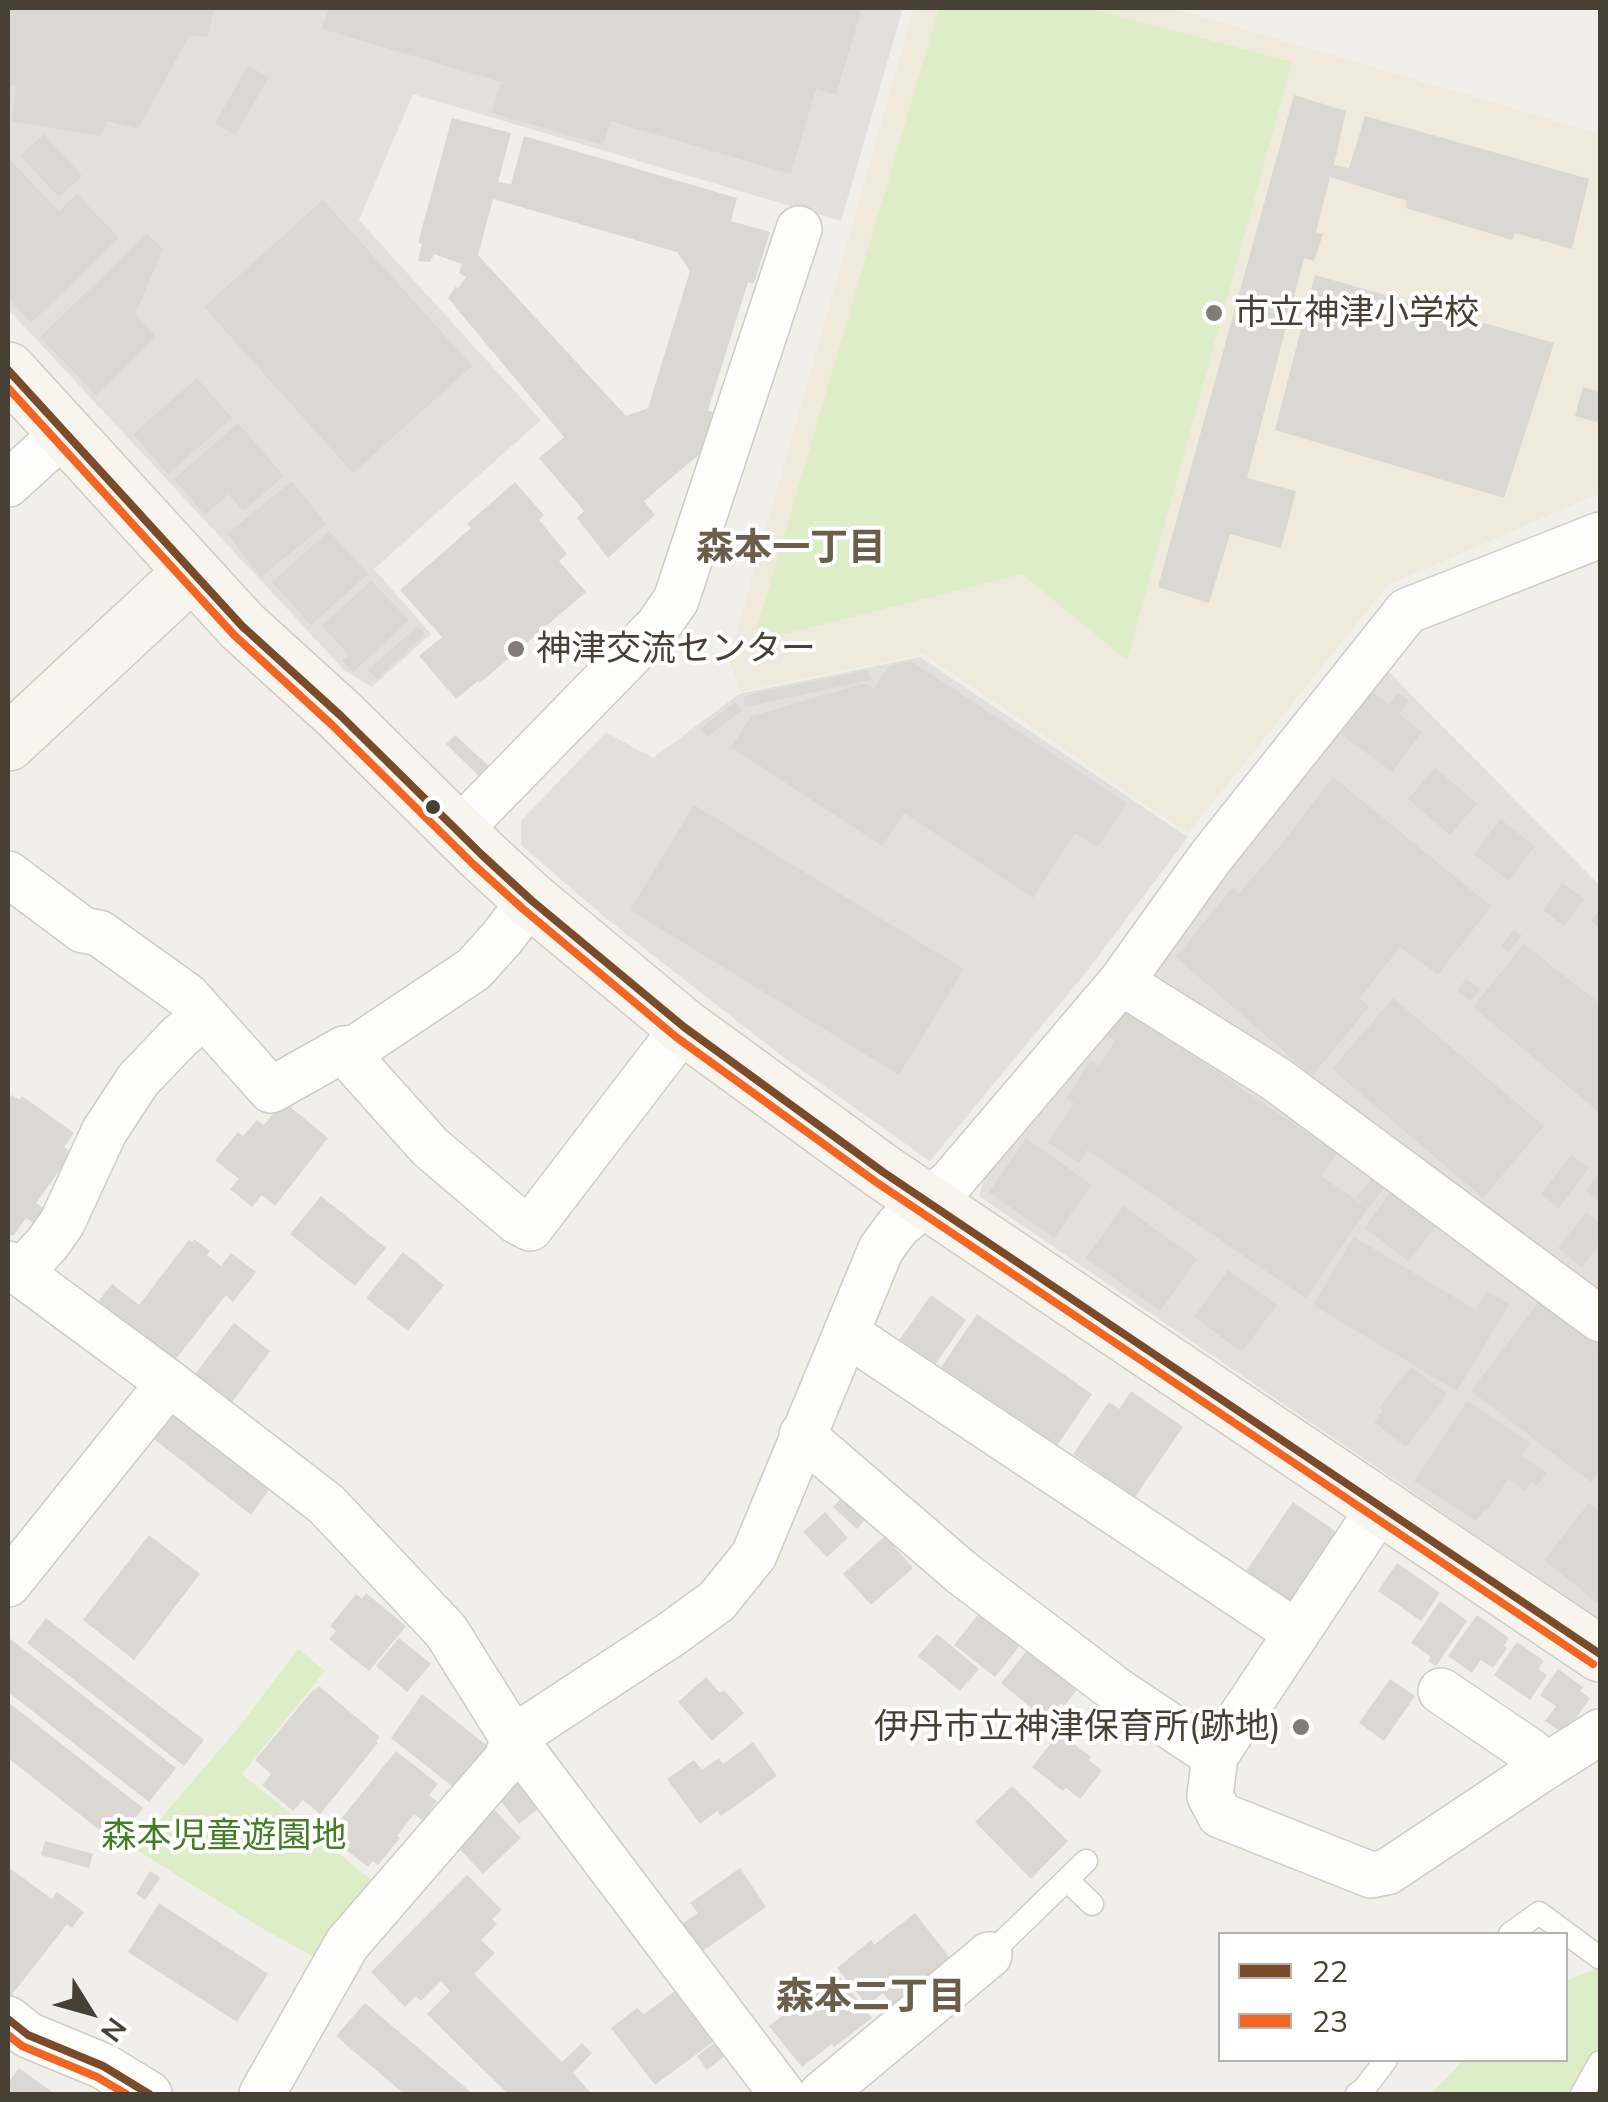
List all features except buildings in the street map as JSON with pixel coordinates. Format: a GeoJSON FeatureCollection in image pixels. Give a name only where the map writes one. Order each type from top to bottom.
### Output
{"type":"FeatureCollection","features":[{"type":"Feature","properties":{"kind":"street"},"geometry":{"type":"LineString","coordinates":[[457,832],[658,626],[676,600],[799,230]]}},
{"type":"Feature","properties":{"kind":"street"},"geometry":{"type":"LineString","coordinates":[[8,370],[242,626],[341,716],[457,832],[684,1027],[927,1202],[1600,1654]]}},
{"type":"Feature","properties":{"kind":"street"},"geometry":{"type":"LineString","coordinates":[[8,484],[64,432]]}},
{"type":"Feature","properties":{"kind":"street"},"geometry":{"type":"LineString","coordinates":[[262,2094],[346,1944],[507,1760],[514,1738],[717,1601],[754,1555],[881,1249],[898,1226],[950,1182],[1121,982],[1210,858],[1407,611],[1600,534]]}},
{"type":"Feature","properties":{"kind":"street"},"geometry":{"type":"LineString","coordinates":[[8,743],[192,572]]}},
{"type":"Feature","properties":{"kind":"street"},"geometry":{"type":"LineString","coordinates":[[8,874],[83,930],[99,934],[187,996],[272,1090],[344,1049],[356,1048],[474,969],[532,900]]}},
{"type":"Feature","properties":{"kind":"street"},"geometry":{"type":"LineString","coordinates":[[1121,982],[1276,1080],[1600,1319]]}},
{"type":"Feature","properties":{"kind":"street"},"geometry":{"type":"LineString","coordinates":[[205,1016],[138,1080],[104,1132],[62,1223],[47,1244],[14,1269],[326,1504],[446,1631],[514,1738],[782,2094]]}},
{"type":"Feature","properties":{"kind":"street"},"geometry":{"type":"LineString","coordinates":[[356,1048],[353,1061],[430,1148],[530,1228],[684,1027]]}},
{"type":"Feature","properties":{"kind":"street"},"geometry":{"type":"LineString","coordinates":[[846,1333],[1297,1633]]}},
{"type":"Feature","properties":{"kind":"street"},"geometry":{"type":"LineString","coordinates":[[8,1584],[169,1384]]}},
{"type":"Feature","properties":{"kind":"street"},"geometry":{"type":"LineString","coordinates":[[802,1436],[960,1572],[1116,1690],[1215,1756]]}},
{"type":"Feature","properties":{"kind":"street"},"geometry":{"type":"LineString","coordinates":[[1381,1506],[1215,1756],[1210,1796],[1220,1815],[1371,1874],[1388,1872],[1600,1732]]}},
{"type":"Feature","properties":{"kind":"street"},"geometry":{"type":"LineString","coordinates":[[1441,1691],[1531,1752],[1540,1770]]}},
{"type":"Feature","properties":{"kind":"street"},"geometry":{"type":"LineString","coordinates":[[822,2094],[989,1955]]}},
{"type":"Feature","properties":{"kind":"street"},"geometry":{"type":"LineString","coordinates":[[8,2020],[28,2034],[103,2066],[149,2094]]}},
{"type":"Feature","properties":{"kind":"lane"},"geometry":{"type":"LineString","coordinates":[[989,1955],[1086,1861]]}},
{"type":"Feature","properties":{"kind":"lane"},"geometry":{"type":"LineString","coordinates":[[1068,1881],[1092,1904]]}},
{"type":"Feature","properties":{"kind":"lane"},"geometry":{"type":"LineString","coordinates":[[1513,1932],[1538,1913],[1564,1932]]}},
{"type":"Feature","properties":{"kind":"lane"},"geometry":{"type":"LineString","coordinates":[[1568,1935],[1600,1958]]}},
{"type":"Feature","properties":{"kind":"lane"},"geometry":{"type":"LineString","coordinates":[[1357,2094],[1384,2062]]}},
{"type":"Feature","properties":{"kind":"lane"},"geometry":{"type":"LineString","coordinates":[[1582,2094],[1600,2062]]}},
{"type":"Feature","properties":{"kind":"shaded area"},"geometry":{"type":"Polygon","coordinates":[[[8,8],[903,8],[841,221],[413,94],[359,220],[541,420],[374,569],[431,634],[372,687],[345,671],[8,309],[8,8]]]}},
{"type":"Feature","properties":{"kind":"shaded area","name":"市立神津小学校"},"geometry":{"type":"Polygon","coordinates":[[[914,8],[1172,8],[1600,134],[1600,493],[1388,585],[1188,833],[923,654],[741,692],[729,659],[914,8]]]}},
{"type":"Feature","properties":{"kind":"shaded area"},"geometry":{"type":"Polygon","coordinates":[[[920,657],[1188,837],[1087,971],[930,1161],[783,1057],[602,915],[521,845],[521,821],[606,732],[653,758],[739,694],[920,657]]]}},
{"type":"Feature","properties":{"kind":"shaded area"},"geometry":{"type":"Polygon","coordinates":[[[1384,667],[1600,886],[1600,1301],[1145,976],[1384,667]]]}},
{"type":"Feature","properties":{"kind":"shaded area"},"geometry":{"type":"Polygon","coordinates":[[[1123,1005],[1290,1111],[1600,1340],[1600,1620],[979,1196],[983,1182],[1123,1005]]]}},
{"type":"Feature","properties":{"kind":"green space"},"geometry":{"type":"Polygon","coordinates":[[[939,8],[1087,8],[1292,62],[1127,660],[1022,574],[753,642],[939,8]]]}},
{"type":"Feature","properties":{"kind":"green space","name":"森本児童遊園地"},"geometry":{"type":"Polygon","coordinates":[[[298,1649],[325,1671],[242,1774],[376,1884],[318,1959],[135,1849],[239,1727],[298,1649]]]}},
{"type":"Feature","properties":{"kind":"green space"},"geometry":{"type":"Polygon","coordinates":[[[1600,1967],[1600,2054],[1575,2094],[1431,2094],[1462,2062],[1568,2062],[1568,1980],[1600,1967]]]}},
{"type":"Feature","properties":{"kind":"transit line","name":"22"},"geometry":{"type":"LineString","coordinates":[[8,370],[242,626],[531,900],[684,1027],[883,1172],[1600,1654]]}},
{"type":"Feature","properties":{"kind":"transit line","name":"23"},"geometry":{"type":"LineString","coordinates":[[8,388],[234,635],[473,864],[676,1037],[876,1182],[1593,1664]]}},
{"type":"Feature","properties":{"kind":"transit line","name":"22"},"geometry":{"type":"LineString","coordinates":[[8,2019],[28,2035],[103,2066],[149,2094]]}},
{"type":"Feature","properties":{"kind":"transit line","name":"23"},"geometry":{"type":"LineString","coordinates":[[8,2035],[22,2046],[97,2077],[126,2094]]}},
{"type":"Feature","properties":{"kind":"place","name":"市立神津小学校"},"geometry":{"type":"Point","coordinates":[1214,313]}},
{"type":"Feature","properties":{"kind":"place","name":"神津交流センター"},"geometry":{"type":"Point","coordinates":[516,649]}},
{"type":"Feature","properties":{"kind":"place","name":"伊丹市立神津保育所(跡地)"},"geometry":{"type":"Point","coordinates":[1301,1727]}},
{"type":"Feature","properties":{"kind":"district","name":"森本一丁目"},"geometry":{"type":"Point","coordinates":[791,549]}},
{"type":"Feature","properties":{"kind":"district","name":"森本二丁目"},"geometry":{"type":"Point","coordinates":[871,1998]}}]}
